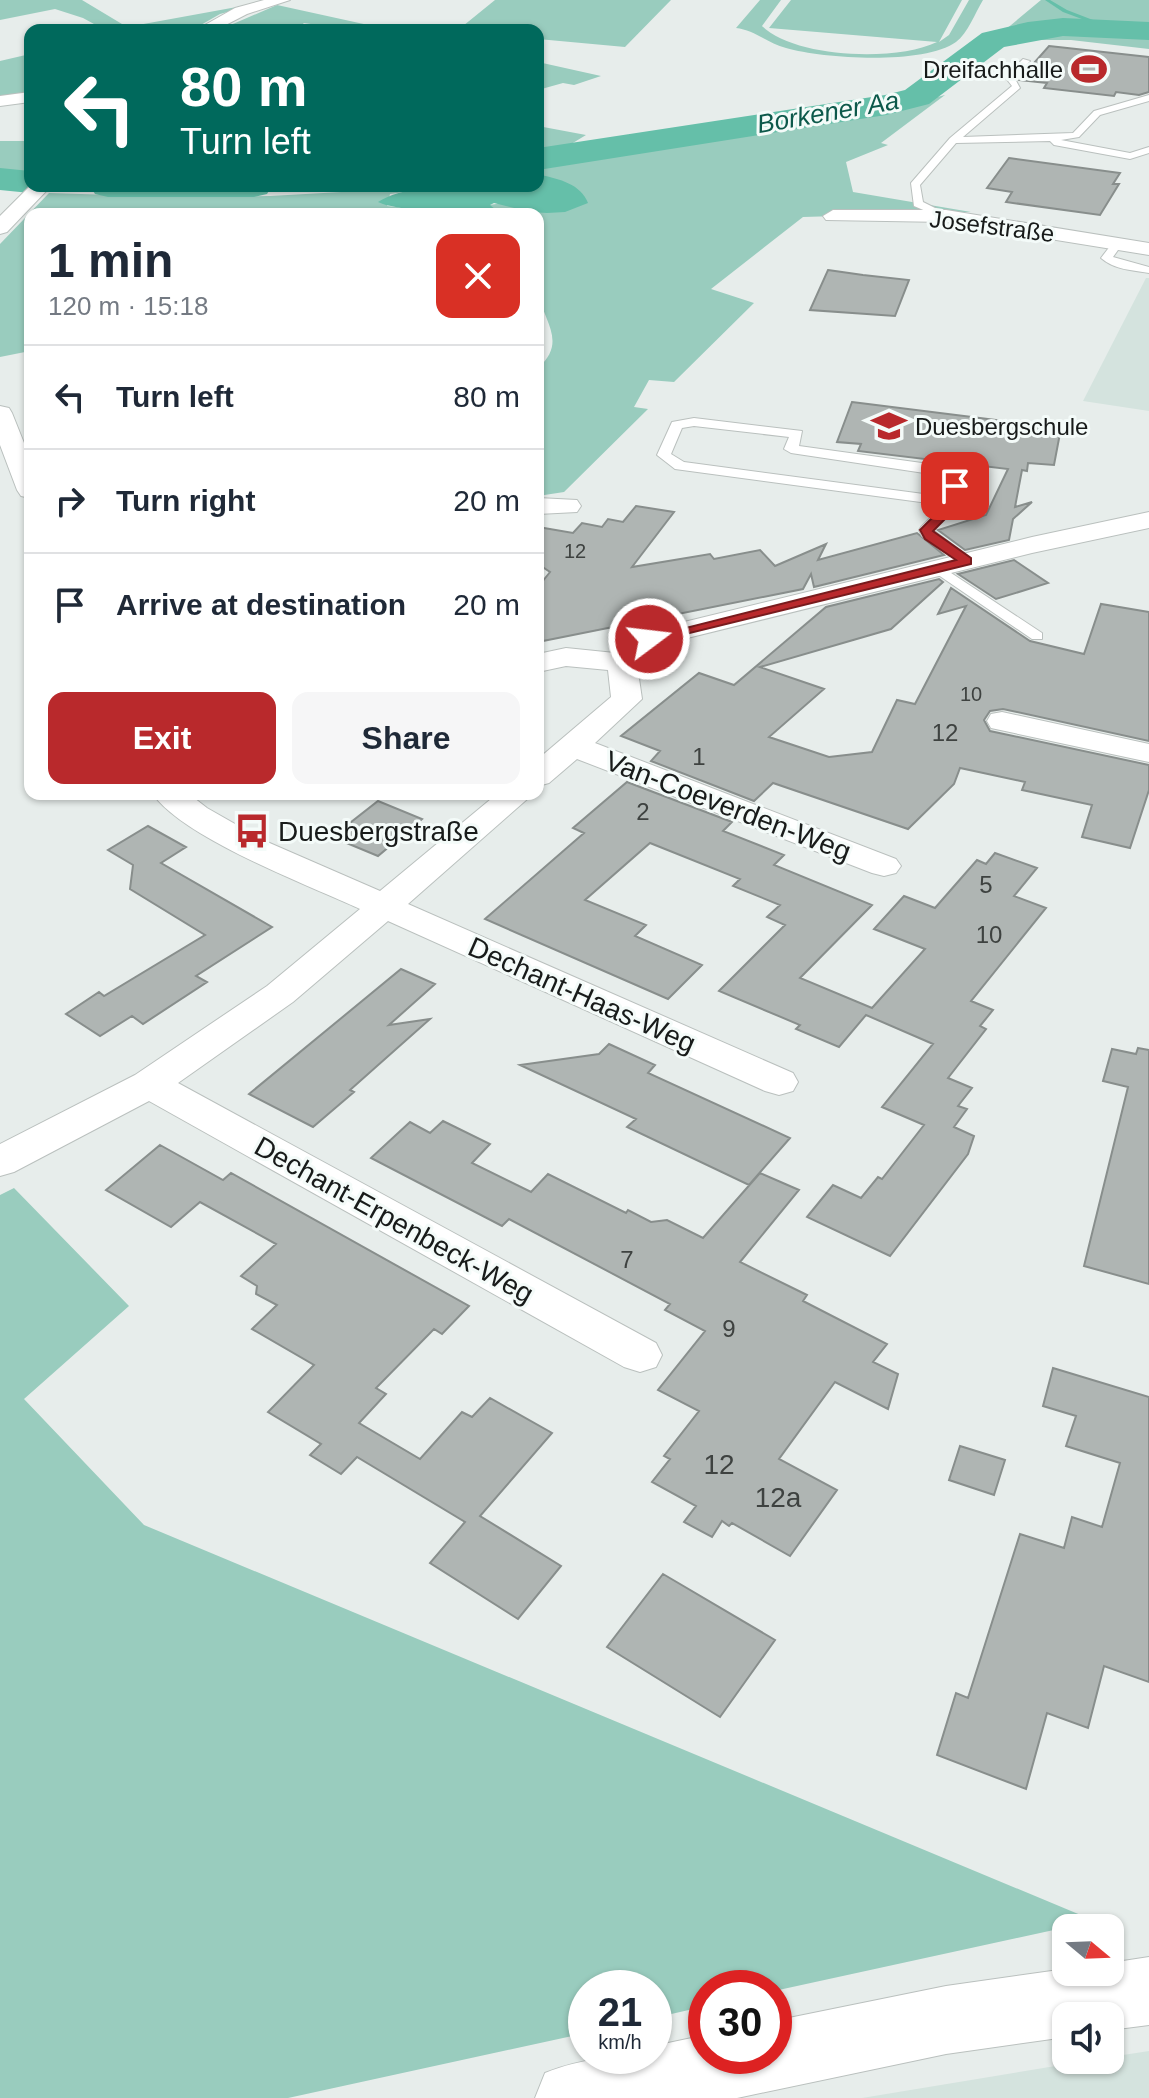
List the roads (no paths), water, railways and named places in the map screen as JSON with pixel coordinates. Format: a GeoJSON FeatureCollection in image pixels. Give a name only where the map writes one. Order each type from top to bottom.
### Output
{"type":"FeatureCollection","features":[{"type":"Feature","properties":{"kind":"highway"},"geometry":{"type":"LineString","coordinates":[[792,2052],[946,2020],[1149,1991]]}},
{"type":"Feature","properties":{"kind":"highway"},"geometry":{"type":"LineString","coordinates":[[570,2098],[688,2074]]}},
{"type":"Feature","properties":{"kind":"street"},"geometry":{"type":"LineString","coordinates":[[216,24],[241,11],[282,0]]}},
{"type":"Feature","properties":{"kind":"street"},"geometry":{"type":"LineString","coordinates":[[0,101],[24,98]]}},
{"type":"Feature","properties":{"kind":"street"},"geometry":{"type":"LineString","coordinates":[[0,228],[35,192]]}},
{"type":"Feature","properties":{"kind":"street","name":"Josefstraße"},"geometry":{"type":"LineString","coordinates":[[833,216],[946,216],[1149,249]]}},
{"type":"Feature","properties":{"kind":"street"},"geometry":{"type":"LineString","coordinates":[[0,413],[24,475]]}},
{"type":"Feature","properties":{"kind":"street"},"geometry":{"type":"LineString","coordinates":[[544,506],[568,506]]}},
{"type":"Feature","properties":{"kind":"street"},"geometry":{"type":"LineString","coordinates":[[622,663],[640,645],[661,635],[1149,520]]}},
{"type":"Feature","properties":{"kind":"street"},"geometry":{"type":"LineString","coordinates":[[544,662],[566,657],[622,663]]}},
{"type":"Feature","properties":{"kind":"street"},"geometry":{"type":"LineString","coordinates":[[544,771],[627,699],[622,663]]}},
{"type":"Feature","properties":{"kind":"street"},"geometry":{"type":"LineString","coordinates":[[1002,721],[1149,753]]}},
{"type":"Feature","properties":{"kind":"street","name":"Van-Coeverden-Weg"},"geometry":{"type":"LineString","coordinates":[[573,746],[884,866]]}},
{"type":"Feature","properties":{"kind":"street","name":"Dechant-Haas-Weg"},"geometry":{"type":"LineString","coordinates":[[176,800],[195,815],[253,848],[779,1082]]}},
{"type":"Feature","properties":{"kind":"street"},"geometry":{"type":"LineString","coordinates":[[0,1162],[149,1084],[280,994],[510,800]]}},
{"type":"Feature","properties":{"kind":"street","name":"Dechant-Erpenbeck-Weg"},"geometry":{"type":"LineString","coordinates":[[149,1084],[640,1355]]}},
{"type":"Feature","properties":{"kind":"lane"},"geometry":{"type":"LineString","coordinates":[[946,216],[918,204],[915,185],[953,140],[1017,86],[1009,77],[1026,61]]}},
{"type":"Feature","properties":{"kind":"lane"},"geometry":{"type":"LineString","coordinates":[[953,140],[1076,135],[1097,113],[1149,98]]}},
{"type":"Feature","properties":{"kind":"lane"},"geometry":{"type":"LineString","coordinates":[[1043,138],[1072,147],[1130,156],[1149,150]]}},
{"type":"Feature","properties":{"kind":"lane"},"geometry":{"type":"LineString","coordinates":[[1118,243],[1107,258],[1116,264],[1149,270]]}},
{"type":"Feature","properties":{"kind":"lane"},"geometry":{"type":"LineString","coordinates":[[783,464],[797,434],[686,422],[677,425],[664,455],[666,460],[680,466],[783,464],[953,471],[958,476],[947,510],[926,530],[929,536],[967,561]]}},
{"type":"Feature","properties":{"kind":"lane"},"geometry":{"type":"LineString","coordinates":[[783,464],[950,502]]}},
{"type":"Feature","properties":{"kind":"lane"},"geometry":{"type":"LineString","coordinates":[[939,569],[1037,636]]}},
{"type":"Feature","properties":{"kind":"waterway"},"geometry":{"type":"LineString","coordinates":[[1047,0],[1065,11],[1108,27]]}},
{"type":"Feature","properties":{"kind":"waterway","name":"Borkener Aa"},"geometry":{"type":"LineString","coordinates":[[544,158],[886,105],[917,97],[993,40],[1028,31],[1063,27],[1149,31]]}},
{"type":"Feature","properties":{"kind":"waterway","name":"Borkener Aa"},"geometry":{"type":"LineString","coordinates":[[0,179],[24,181]]}},
{"type":"Feature","properties":{"kind":"place","name":"Dreifachhalle"},"geometry":{"type":"Point","coordinates":[1089,69]}},
{"type":"Feature","properties":{"kind":"place","name":"Duesbergschule"},"geometry":{"type":"Point","coordinates":[889,426]}},
{"type":"Feature","properties":{"kind":"place","name":"Duesbergstraße"},"geometry":{"type":"Point","coordinates":[252,831]}}]}
